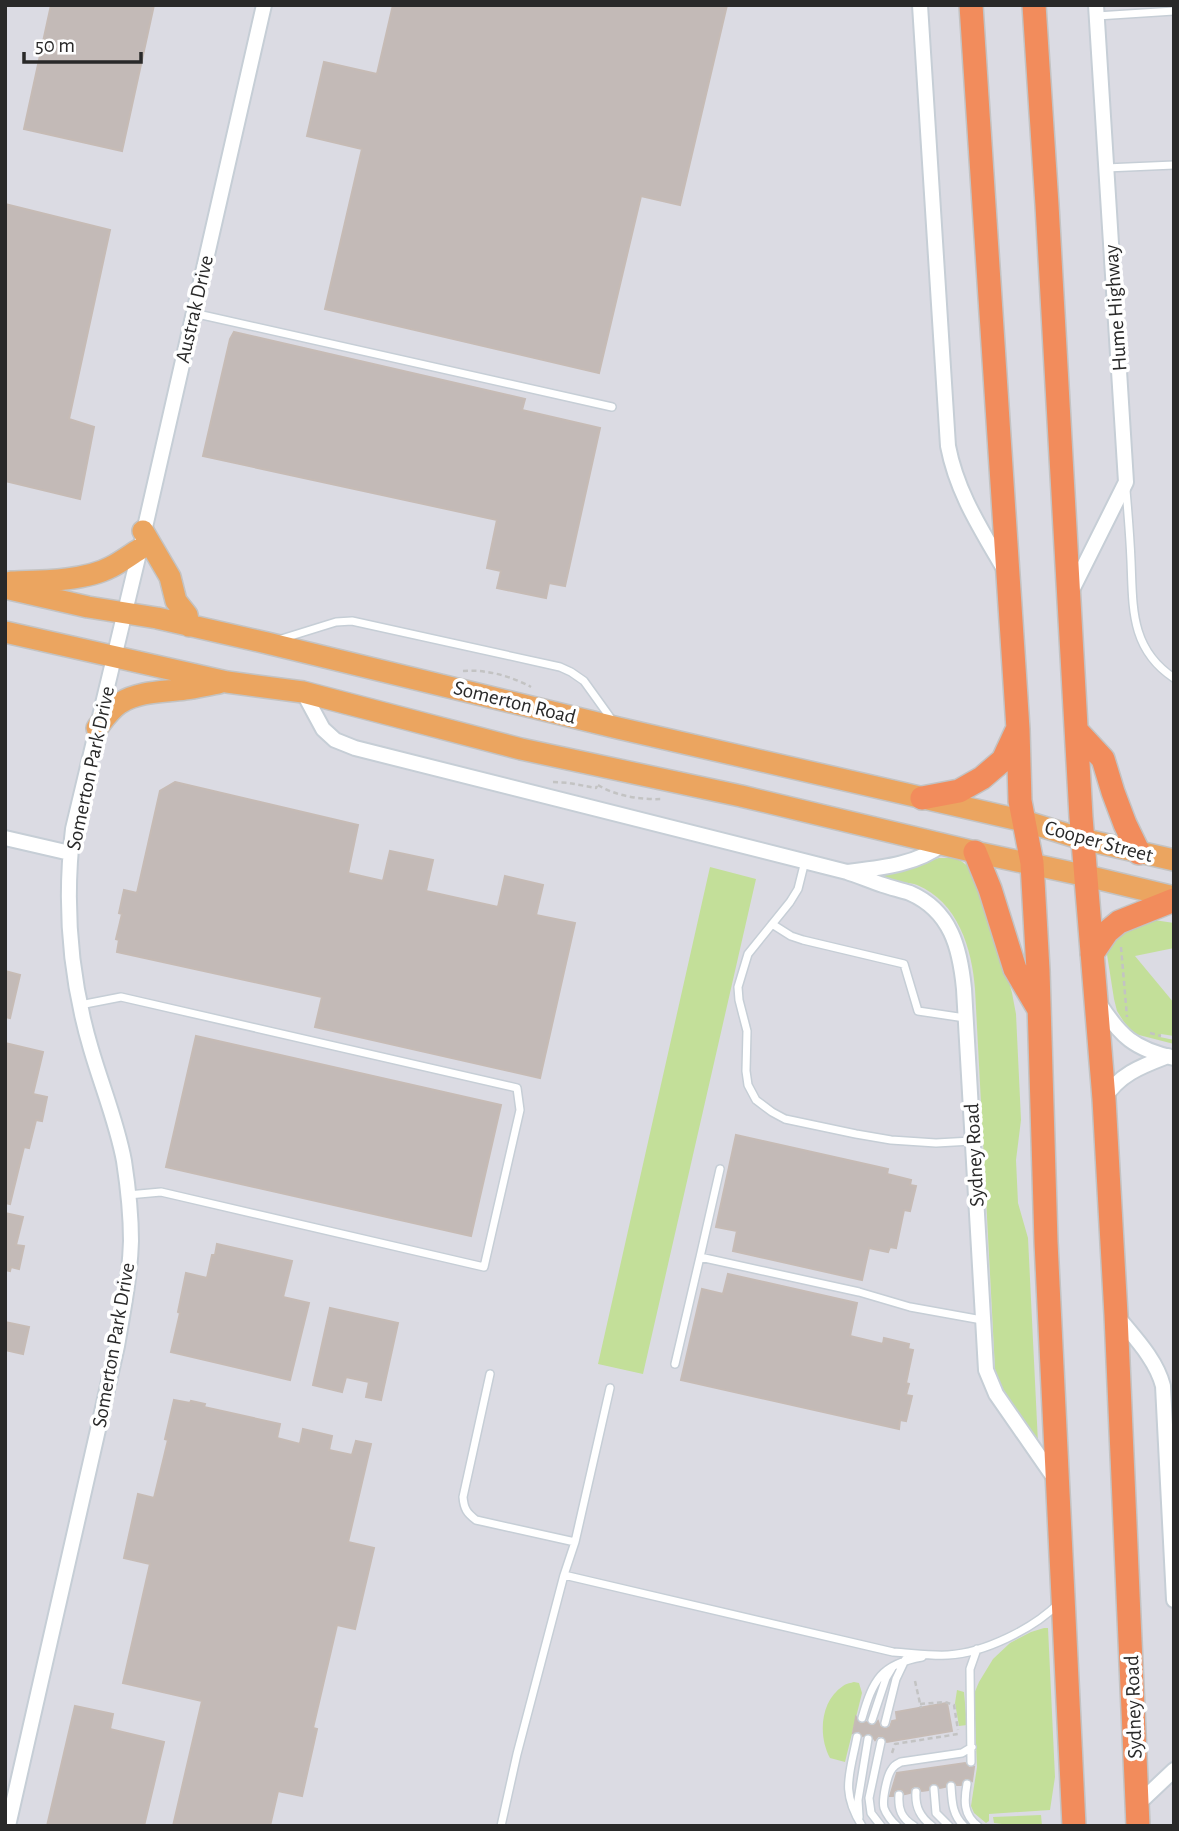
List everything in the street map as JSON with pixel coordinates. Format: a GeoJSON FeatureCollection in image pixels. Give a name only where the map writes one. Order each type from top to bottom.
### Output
{"type":"FeatureCollection","features":[{"type":"Feature","properties":{"kind":"highway"},"geometry":{"type":"LineString","coordinates":[[971,5],[1018,729],[1020,800],[1031,863],[1040,1011],[1046,1242],[1074,1826]]}},
{"type":"Feature","properties":{"kind":"highway"},"geometry":{"type":"LineString","coordinates":[[1034,5],[1082,839],[1087,876]]}},
{"type":"Feature","properties":{"kind":"highway"},"geometry":{"type":"LineString","coordinates":[[922,798],[959,791],[982,778],[1003,760],[1018,729]]}},
{"type":"Feature","properties":{"kind":"highway"},"geometry":{"type":"LineString","coordinates":[[1077,732],[1103,759],[1121,814],[1139,853]]}},
{"type":"Feature","properties":{"kind":"highway"},"geometry":{"type":"LineString","coordinates":[[975,852],[990,889],[1015,969],[1040,1011]]}},
{"type":"Feature","properties":{"kind":"highway","name":"Sydney Road"},"geometry":{"type":"LineString","coordinates":[[1087,876],[1104,1099],[1116,1315],[1137,1816]]}},
{"type":"Feature","properties":{"kind":"highway"},"geometry":{"type":"LineString","coordinates":[[1092,954],[1107,932],[1119,922],[1174,899]]}},
{"type":"Feature","properties":{"kind":"main road"},"geometry":{"type":"LineString","coordinates":[[5,582],[51,580],[92,574],[111,567],[141,540],[170,577],[176,600],[187,615],[189,626]]}},
{"type":"Feature","properties":{"kind":"main road","name":"Somerton Road"},"geometry":{"type":"LineString","coordinates":[[5,588],[267,643],[618,728],[1024,821]]}},
{"type":"Feature","properties":{"kind":"main road","name":"Somerton Road"},"geometry":{"type":"LineString","coordinates":[[5,632],[228,681],[303,691],[521,749],[1031,863]]}},
{"type":"Feature","properties":{"kind":"main road"},"geometry":{"type":"LineString","coordinates":[[96,727],[120,703],[132,697],[228,681]]}},
{"type":"Feature","properties":{"kind":"main road","name":"Cooper Street"},"geometry":{"type":"LineString","coordinates":[[1024,821],[1082,839],[1174,860]]}},
{"type":"Feature","properties":{"kind":"main road","name":"Cooper Street"},"geometry":{"type":"LineString","coordinates":[[1031,863],[1174,899]]}},
{"type":"Feature","properties":{"kind":"street","name":"Austrak Drive"},"geometry":{"type":"LineString","coordinates":[[124,612],[264,5]]}},
{"type":"Feature","properties":{"kind":"street"},"geometry":{"type":"LineString","coordinates":[[920,5],[948,446],[955,477],[965,502],[1006,573]]}},
{"type":"Feature","properties":{"kind":"street","name":"Hume Highway"},"geometry":{"type":"LineString","coordinates":[[1097,11],[1126,482]]}},
{"type":"Feature","properties":{"kind":"street"},"geometry":{"type":"LineString","coordinates":[[1068,598],[1126,482]]}},
{"type":"Feature","properties":{"kind":"street","name":"Somerton Park Drive"},"geometry":{"type":"LineString","coordinates":[[8,1826],[117,1346],[131,1240],[128,1195],[114,1117],[91,1049],[80,1005],[72,958],[68,903],[70,853],[80,795],[124,612]]}},
{"type":"Feature","properties":{"kind":"street"},"geometry":{"type":"LineString","coordinates":[[303,691],[323,729],[335,740],[355,748],[847,872],[921,858],[943,844]]}},
{"type":"Feature","properties":{"kind":"street"},"geometry":{"type":"LineString","coordinates":[[5,838],[70,853]]}},
{"type":"Feature","properties":{"kind":"street","name":"Sydney Road"},"geometry":{"type":"LineString","coordinates":[[847,872],[909,893],[926,902],[943,918],[957,944],[962,961],[966,1018],[986,1370],[996,1394],[1058,1483]]}},
{"type":"Feature","properties":{"kind":"street"},"geometry":{"type":"LineString","coordinates":[[1095,998],[1126,1038],[1149,1050],[1171,1057]]}},
{"type":"Feature","properties":{"kind":"street"},"geometry":{"type":"LineString","coordinates":[[1104,1099],[1110,1089],[1134,1069],[1171,1057]]}},
{"type":"Feature","properties":{"kind":"street"},"geometry":{"type":"LineString","coordinates":[[1116,1315],[1152,1361],[1163,1386],[1174,1601]]}},
{"type":"Feature","properties":{"kind":"street","name":"Sydney Road"},"geometry":{"type":"LineString","coordinates":[[1137,1816],[1173,1774]]}},
{"type":"Feature","properties":{"kind":"lane"},"geometry":{"type":"LineString","coordinates":[[1097,11],[1174,11]]}},
{"type":"Feature","properties":{"kind":"lane"},"geometry":{"type":"LineString","coordinates":[[1106,168],[1174,165]]}},
{"type":"Feature","properties":{"kind":"lane"},"geometry":{"type":"LineString","coordinates":[[193,313],[612,407]]}},
{"type":"Feature","properties":{"kind":"lane"},"geometry":{"type":"LineString","coordinates":[[1126,482],[1135,625],[1153,660],[1174,678]]}},
{"type":"Feature","properties":{"kind":"lane"},"geometry":{"type":"LineString","coordinates":[[267,643],[336,622],[352,621],[560,667],[584,681],[618,728]]}},
{"type":"Feature","properties":{"kind":"lane"},"geometry":{"type":"LineString","coordinates":[[805,861],[798,889],[748,954],[738,987],[747,1031],[747,1085],[756,1100],[785,1119],[891,1140],[936,1143],[973,1141]]}},
{"type":"Feature","properties":{"kind":"lane"},"geometry":{"type":"LineString","coordinates":[[772,924],[790,936],[803,940],[904,964],[918,1012],[966,1018]]}},
{"type":"Feature","properties":{"kind":"lane"},"geometry":{"type":"LineString","coordinates":[[80,1005],[121,997],[517,1088],[520,1110],[484,1266],[161,1192],[128,1195]]}},
{"type":"Feature","properties":{"kind":"lane"},"geometry":{"type":"LineString","coordinates":[[675,1364],[720,1169]]}},
{"type":"Feature","properties":{"kind":"lane"},"geometry":{"type":"LineString","coordinates":[[700,1257],[859,1292],[911,1307],[983,1320]]}},
{"type":"Feature","properties":{"kind":"lane"},"geometry":{"type":"LineString","coordinates":[[489,1374],[463,1497],[464,1508],[475,1520],[575,1542]]}},
{"type":"Feature","properties":{"kind":"lane"},"geometry":{"type":"LineString","coordinates":[[502,1826],[517,1754],[575,1542],[610,1388]]}},
{"type":"Feature","properties":{"kind":"lane"},"geometry":{"type":"LineString","coordinates":[[564,1575],[893,1652],[932,1655],[950,1655],[977,1649],[1011,1636],[1046,1615],[1063,1598]]}},
{"type":"Feature","properties":{"kind":"lane"},"geometry":{"type":"LineString","coordinates":[[971,1762],[970,1669],[977,1649]]}},
{"type":"Feature","properties":{"kind":"lane"},"geometry":{"type":"LineString","coordinates":[[862,1718],[876,1681],[894,1665],[932,1655]]}},
{"type":"Feature","properties":{"kind":"lane"},"geometry":{"type":"LineString","coordinates":[[885,1723],[896,1679],[905,1660]]}},
{"type":"Feature","properties":{"kind":"lane"},"geometry":{"type":"LineString","coordinates":[[872,1720],[886,1678],[894,1665]]}},
{"type":"Feature","properties":{"kind":"lane"},"geometry":{"type":"LineString","coordinates":[[857,1737],[848,1788],[850,1803],[861,1824]]}},
{"type":"Feature","properties":{"kind":"lane"},"geometry":{"type":"LineString","coordinates":[[861,1824],[859,1800],[868,1739]]}},
{"type":"Feature","properties":{"kind":"lane"},"geometry":{"type":"LineString","coordinates":[[881,1742],[869,1798],[871,1813],[881,1826]]}},
{"type":"Feature","properties":{"kind":"lane"},"geometry":{"type":"LineString","coordinates":[[897,1826],[884,1809],[884,1797],[893,1766],[901,1762],[962,1753],[972,1747]]}},
{"type":"Feature","properties":{"kind":"lane"},"geometry":{"type":"LineString","coordinates":[[955,1764],[962,1753]]}},
{"type":"Feature","properties":{"kind":"lane"},"geometry":{"type":"LineString","coordinates":[[938,1766],[945,1756]]}},
{"type":"Feature","properties":{"kind":"lane"},"geometry":{"type":"LineString","coordinates":[[923,1766],[931,1758]]}},
{"type":"Feature","properties":{"kind":"lane"},"geometry":{"type":"LineString","coordinates":[[906,1769],[914,1760]]}},
{"type":"Feature","properties":{"kind":"lane"},"geometry":{"type":"LineString","coordinates":[[967,1784],[965,1810],[972,1822],[978,1826]]}},
{"type":"Feature","properties":{"kind":"lane"},"geometry":{"type":"LineString","coordinates":[[951,1786],[954,1813],[959,1823],[964,1826]]}},
{"type":"Feature","properties":{"kind":"lane"},"geometry":{"type":"LineString","coordinates":[[934,1789],[936,1813],[949,1826]]}},
{"type":"Feature","properties":{"kind":"lane"},"geometry":{"type":"LineString","coordinates":[[916,1792],[918,1810],[924,1821],[932,1826]]}},
{"type":"Feature","properties":{"kind":"lane"},"geometry":{"type":"LineString","coordinates":[[899,1795],[900,1812],[914,1826]]}},
{"type":"Feature","properties":{"kind":"path"},"geometry":{"type":"LineString","coordinates":[[1122,939],[1127,1018]]}},
{"type":"Feature","properties":{"kind":"path"},"geometry":{"type":"LineString","coordinates":[[1149,1033],[1161,1035]]}},
{"type":"Feature","properties":{"kind":"path"},"geometry":{"type":"LineString","coordinates":[[891,1756],[895,1744],[959,1734],[954,1705],[945,1702],[920,1706],[915,1681]]}},
{"type":"Feature","properties":{"kind":"shaded area"},"geometry":{"type":"Polygon","coordinates":[[[5,5],[1174,5],[1174,1826],[5,1826],[5,5]]]}},
{"type":"Feature","properties":{"kind":"green space"},"geometry":{"type":"Polygon","coordinates":[[[939,858],[953,858],[969,867],[990,911],[1016,1014],[1021,1120],[1016,1160],[1018,1203],[1028,1238],[1038,1443],[999,1388],[995,1369],[975,989],[966,943],[953,915],[931,893],[914,884],[892,882],[874,876],[939,858]]]}},
{"type":"Feature","properties":{"kind":"green space"},"geometry":{"type":"Polygon","coordinates":[[[710,867],[756,879],[643,1374],[598,1364],[710,867]]]}},
{"type":"Feature","properties":{"kind":"green space"},"geometry":{"type":"Polygon","coordinates":[[[1154,920],[1174,923],[1174,948],[1135,956],[1174,1003],[1174,1036],[1161,1034],[1160,1037],[1174,1040],[1174,1044],[1135,1034],[1117,1011],[1114,999],[1106,948],[1108,937],[1154,920]]]}},
{"type":"Feature","properties":{"kind":"green space"},"geometry":{"type":"Polygon","coordinates":[[[1048,1628],[1055,1777],[1050,1810],[989,1814],[989,1821],[986,1823],[974,1813],[971,1806],[977,1767],[974,1694],[993,1659],[1010,1643],[1048,1628]]]}},
{"type":"Feature","properties":{"kind":"green space"},"geometry":{"type":"Polygon","coordinates":[[[854,1682],[859,1683],[862,1693],[845,1762],[830,1758],[824,1740],[823,1719],[835,1692],[854,1682]]]}},
{"type":"Feature","properties":{"kind":"green space"},"geometry":{"type":"Polygon","coordinates":[[[957,1690],[964,1692],[967,1725],[959,1726],[955,1703],[957,1690]]]}},
{"type":"Feature","properties":{"kind":"green space"},"geometry":{"type":"Polygon","coordinates":[[[1041,1815],[1042,1826],[994,1823],[993,1817],[1041,1815]]]}},
{"type":"Feature","properties":{"kind":"building"},"geometry":{"type":"Polygon","coordinates":[[[51,5],[154,5],[122,151],[24,129],[51,5]]]}},
{"type":"Feature","properties":{"kind":"building"},"geometry":{"type":"Polygon","coordinates":[[[393,5],[727,5],[680,205],[641,196],[599,373],[325,309],[362,149],[307,136],[324,62],[377,74],[393,5]]]}},
{"type":"Feature","properties":{"kind":"building"},"geometry":{"type":"Polygon","coordinates":[[[5,204],[110,230],[69,419],[94,427],[80,499],[5,481],[5,204]]]}},
{"type":"Feature","properties":{"kind":"building"},"geometry":{"type":"Polygon","coordinates":[[[234,332],[525,399],[522,410],[600,428],[565,586],[549,583],[546,598],[497,588],[501,571],[487,568],[497,520],[203,456],[230,339],[234,332]]]}},
{"type":"Feature","properties":{"kind":"building"},"geometry":{"type":"Polygon","coordinates":[[[175,782],[358,825],[348,873],[383,881],[390,851],[433,860],[426,891],[498,907],[505,876],[543,885],[536,915],[575,923],[540,1078],[315,1027],[322,997],[117,952],[119,940],[116,939],[124,890],[137,893],[160,791],[175,782]]]}},
{"type":"Feature","properties":{"kind":"building"},"geometry":{"type":"Polygon","coordinates":[[[5,971],[20,975],[10,1018],[5,1017],[5,971]]]}},
{"type":"Feature","properties":{"kind":"building"},"geometry":{"type":"Polygon","coordinates":[[[196,1036],[501,1105],[471,1236],[166,1167],[196,1036]]]}},
{"type":"Feature","properties":{"kind":"building"},"geometry":{"type":"Polygon","coordinates":[[[5,1043],[43,1052],[33,1094],[47,1097],[42,1121],[36,1120],[29,1148],[24,1147],[10,1204],[5,1203],[5,1043]]]}},
{"type":"Feature","properties":{"kind":"building"},"geometry":{"type":"Polygon","coordinates":[[[736,1135],[888,1169],[887,1174],[911,1180],[910,1185],[916,1186],[910,1211],[904,1210],[896,1248],[890,1247],[888,1252],[869,1248],[862,1280],[733,1251],[737,1231],[716,1227],[736,1135]]]}},
{"type":"Feature","properties":{"kind":"building"},"geometry":{"type":"Polygon","coordinates":[[[5,1213],[23,1217],[16,1245],[24,1246],[19,1269],[11,1267],[10,1271],[5,1270],[5,1213]]]}},
{"type":"Feature","properties":{"kind":"building"},"geometry":{"type":"Polygon","coordinates":[[[217,1244],[292,1261],[283,1297],[309,1303],[290,1380],[171,1352],[186,1273],[207,1278],[217,1244]]]}},
{"type":"Feature","properties":{"kind":"building"},"geometry":{"type":"Polygon","coordinates":[[[728,1274],[857,1303],[850,1336],[883,1344],[884,1338],[909,1344],[908,1349],[913,1350],[906,1395],[912,1396],[906,1421],[900,1420],[899,1429],[681,1380],[702,1289],[723,1294],[728,1274]]]}},
{"type":"Feature","properties":{"kind":"building"},"geometry":{"type":"Polygon","coordinates":[[[330,1308],[398,1323],[381,1400],[366,1397],[369,1382],[346,1377],[342,1392],[313,1385],[330,1308]]]}},
{"type":"Feature","properties":{"kind":"building"},"geometry":{"type":"Polygon","coordinates":[[[5,1322],[29,1327],[23,1354],[5,1350],[5,1322]]]}},
{"type":"Feature","properties":{"kind":"building"},"geometry":{"type":"Polygon","coordinates":[[[174,1400],[205,1404],[204,1407],[280,1424],[277,1438],[300,1444],[303,1429],[332,1436],[329,1450],[352,1455],[356,1441],[371,1444],[348,1542],[374,1548],[355,1629],[337,1625],[313,1728],[317,1729],[302,1796],[278,1791],[270,1826],[173,1826],[202,1701],[123,1683],[150,1564],[124,1558],[138,1494],[154,1498],[168,1440],[165,1439],[174,1400]]]}},
{"type":"Feature","properties":{"kind":"building"},"geometry":{"type":"Polygon","coordinates":[[[947,1703],[952,1731],[887,1742],[883,1736],[878,1736],[875,1740],[870,1733],[863,1736],[859,1731],[853,1733],[856,1717],[860,1724],[866,1722],[873,1726],[878,1721],[880,1727],[886,1729],[892,1721],[897,1720],[896,1712],[947,1703]]]}},
{"type":"Feature","properties":{"kind":"building"},"geometry":{"type":"Polygon","coordinates":[[[75,1706],[113,1714],[110,1729],[164,1742],[144,1826],[47,1826],[75,1706]]]}},
{"type":"Feature","properties":{"kind":"building"},"geometry":{"type":"Polygon","coordinates":[[[965,1763],[969,1768],[974,1767],[972,1781],[966,1778],[961,1785],[957,1785],[950,1780],[945,1787],[940,1788],[933,1783],[928,1790],[922,1791],[915,1786],[910,1793],[905,1794],[899,1789],[890,1796],[897,1773],[965,1763]]]}}]}
